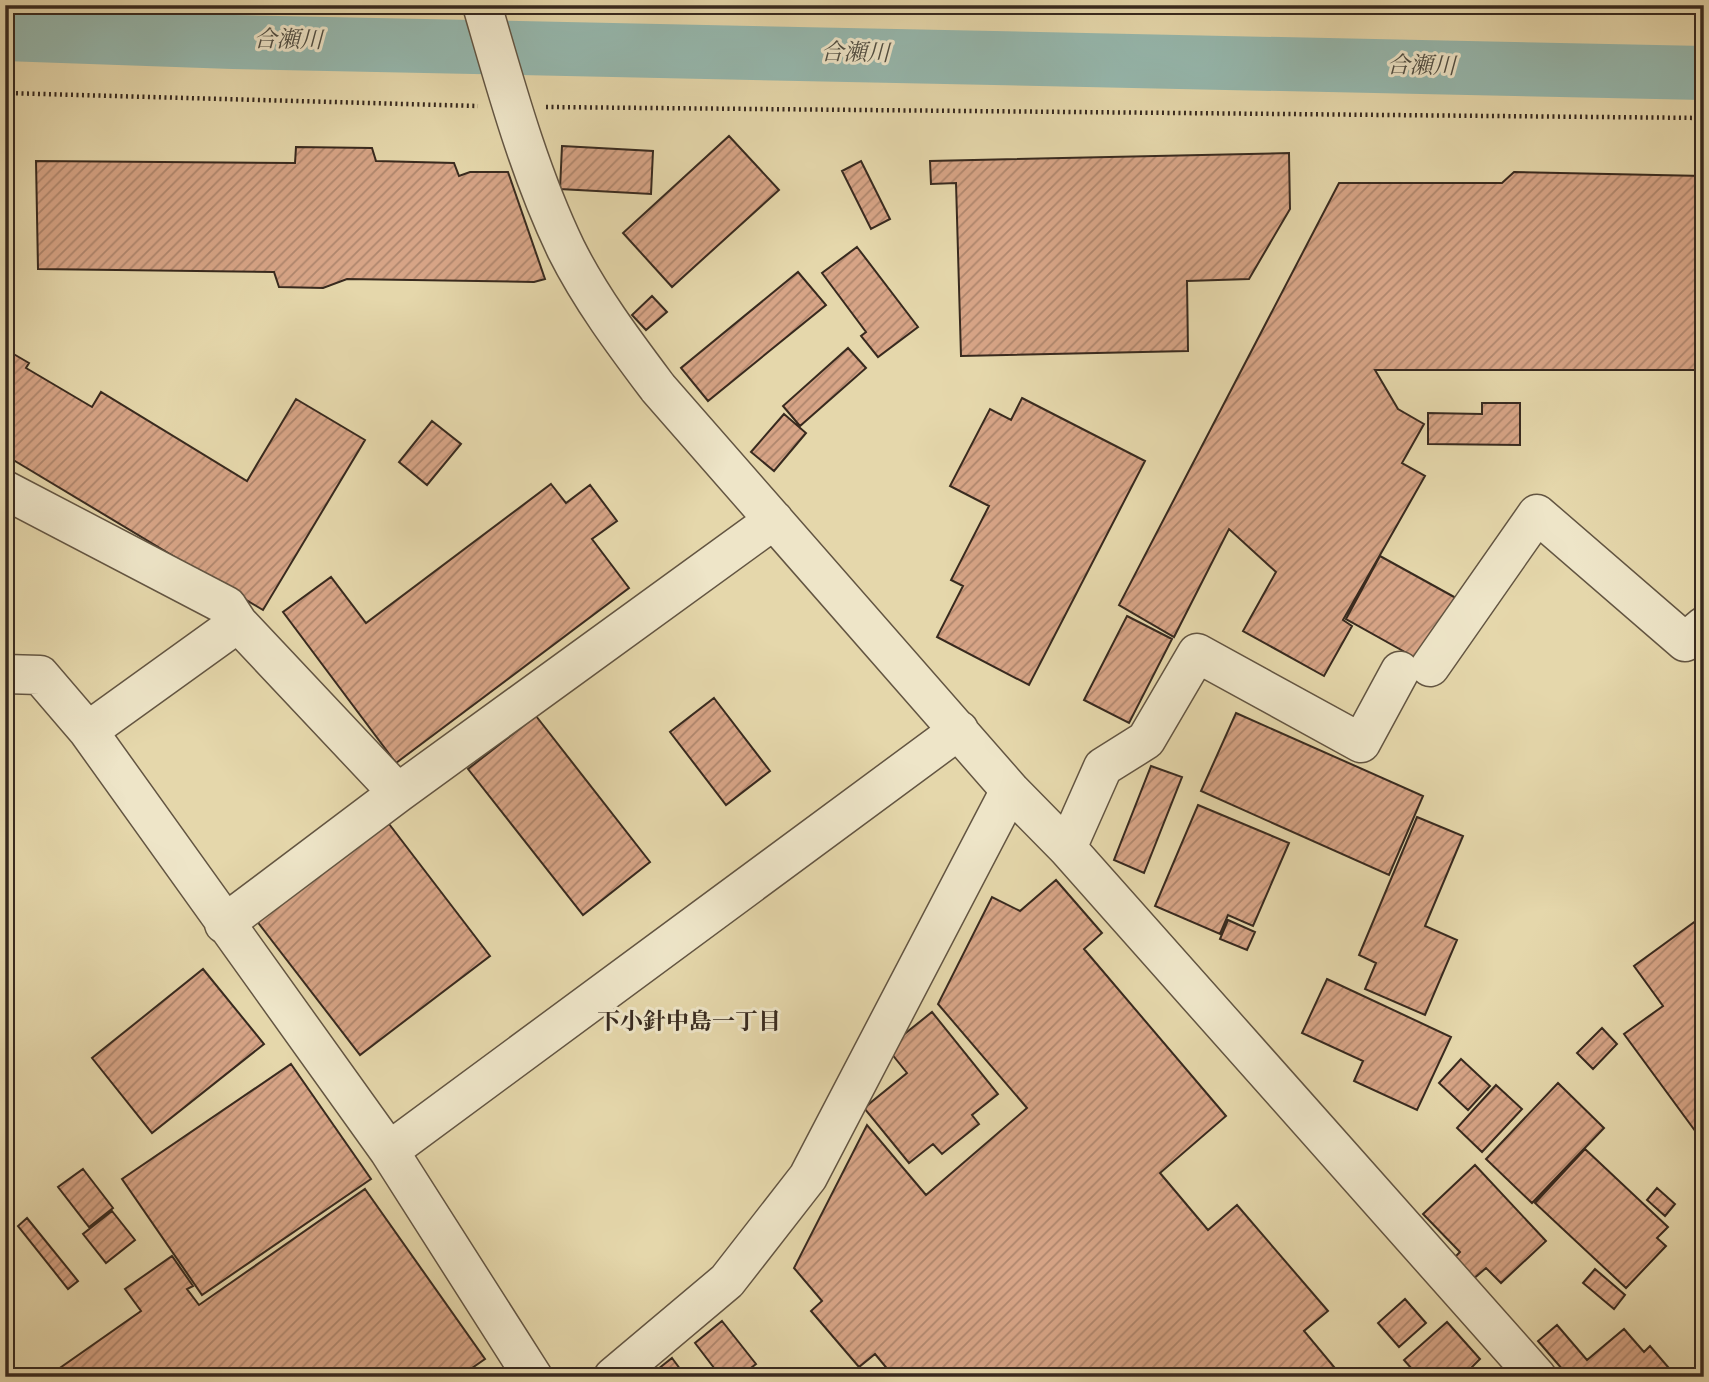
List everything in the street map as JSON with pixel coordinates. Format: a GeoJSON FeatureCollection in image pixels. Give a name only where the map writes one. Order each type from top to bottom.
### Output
{"type":"FeatureCollection","features":[{"type":"Feature","properties":{"kind":"street"},"geometry":{"type":"LineString","coordinates":[[482,5],[511,106],[566,249],[614,330],[658,388],[1010,790],[1067,848],[1537,1377]]}},
{"type":"Feature","properties":{"kind":"street"},"geometry":{"type":"LineString","coordinates":[[5,490],[227,606],[238,623],[398,793]]}},
{"type":"Feature","properties":{"kind":"street"},"geometry":{"type":"LineString","coordinates":[[1067,848],[1102,767],[1146,740],[1197,653],[1361,743],[1415,669],[1537,514],[1685,642],[1704,626]]}},
{"type":"Feature","properties":{"kind":"street"},"geometry":{"type":"LineString","coordinates":[[224,924],[398,793],[774,520]]}},
{"type":"Feature","properties":{"kind":"street"},"geometry":{"type":"LineString","coordinates":[[88,731],[238,623]]}},
{"type":"Feature","properties":{"kind":"street"},"geometry":{"type":"LineString","coordinates":[[5,674],[40,674],[88,731],[389,1151],[533,1377]]}},
{"type":"Feature","properties":{"kind":"street"},"geometry":{"type":"LineString","coordinates":[[389,1151],[959,730]]}},
{"type":"Feature","properties":{"kind":"street"},"geometry":{"type":"LineString","coordinates":[[613,1377],[727,1281],[808,1177],[1010,790]]}},
{"type":"Feature","properties":{"kind":"path"},"geometry":{"type":"LineString","coordinates":[[5,93],[511,106],[1704,118]]}},
{"type":"Feature","properties":{"kind":"building"},"geometry":{"type":"Polygon","coordinates":[[[729,136],[779,190],[672,287],[623,233],[729,136]]]}},
{"type":"Feature","properties":{"kind":"building"},"geometry":{"type":"Polygon","coordinates":[[[562,146],[653,151],[651,194],[560,189],[562,146]]]}},
{"type":"Feature","properties":{"kind":"building"},"geometry":{"type":"Polygon","coordinates":[[[296,147],[372,148],[376,161],[454,163],[459,176],[470,172],[508,172],[545,279],[534,282],[347,279],[323,288],[279,287],[274,272],[38,269],[36,161],[295,163],[296,147]]]}},
{"type":"Feature","properties":{"kind":"building"},"geometry":{"type":"Polygon","coordinates":[[[1289,153],[1290,209],[1249,279],[1187,281],[1188,351],[961,356],[956,183],[931,184],[930,161],[1289,153]]]}},
{"type":"Feature","properties":{"kind":"building"},"geometry":{"type":"Polygon","coordinates":[[[861,161],[890,219],[871,229],[842,171],[861,161]]]}},
{"type":"Feature","properties":{"kind":"building"},"geometry":{"type":"Polygon","coordinates":[[[1514,172],[1704,176],[1704,370],[1375,370],[1398,409],[1424,424],[1402,463],[1425,476],[1343,620],[1352,626],[1324,676],[1243,631],[1276,572],[1229,529],[1174,637],[1119,605],[1339,183],[1502,183],[1514,172]]]}},
{"type":"Feature","properties":{"kind":"building"},"geometry":{"type":"Polygon","coordinates":[[[857,247],[918,327],[878,357],[861,336],[866,332],[822,273],[857,247]]]}},
{"type":"Feature","properties":{"kind":"building"},"geometry":{"type":"Polygon","coordinates":[[[798,272],[826,305],[708,401],[681,368],[798,272]]]}},
{"type":"Feature","properties":{"kind":"building"},"geometry":{"type":"Polygon","coordinates":[[[652,296],[667,312],[646,330],[632,315],[652,296]]]}},
{"type":"Feature","properties":{"kind":"building"},"geometry":{"type":"Polygon","coordinates":[[[848,348],[866,368],[800,426],[783,406],[848,348]]]}},
{"type":"Feature","properties":{"kind":"building"},"geometry":{"type":"Polygon","coordinates":[[[5,349],[29,363],[26,368],[92,407],[101,392],[247,481],[296,399],[365,440],[263,610],[5,455],[5,349]]]}},
{"type":"Feature","properties":{"kind":"building"},"geometry":{"type":"Polygon","coordinates":[[[1022,398],[1145,461],[1029,685],[937,637],[963,586],[951,580],[989,506],[950,486],[990,409],[1011,420],[1022,398]]]}},
{"type":"Feature","properties":{"kind":"building"},"geometry":{"type":"Polygon","coordinates":[[[1482,403],[1520,403],[1520,445],[1428,444],[1428,413],[1482,414],[1482,403]]]}},
{"type":"Feature","properties":{"kind":"building"},"geometry":{"type":"Polygon","coordinates":[[[784,414],[806,433],[774,471],[751,452],[784,414]]]}},
{"type":"Feature","properties":{"kind":"building"},"geometry":{"type":"Polygon","coordinates":[[[432,421],[461,444],[427,485],[399,462],[432,421]]]}},
{"type":"Feature","properties":{"kind":"building"},"geometry":{"type":"Polygon","coordinates":[[[551,484],[566,503],[590,485],[617,521],[592,539],[629,588],[396,763],[283,612],[331,577],[366,623],[551,484]]]}},
{"type":"Feature","properties":{"kind":"building"},"geometry":{"type":"Polygon","coordinates":[[[1380,556],[1456,598],[1421,661],[1346,619],[1380,556]]]}},
{"type":"Feature","properties":{"kind":"building"},"geometry":{"type":"Polygon","coordinates":[[[1127,616],[1172,639],[1129,723],[1084,700],[1127,616]]]}},
{"type":"Feature","properties":{"kind":"building"},"geometry":{"type":"Polygon","coordinates":[[[714,698],[770,771],[726,805],[670,732],[714,698]]]}},
{"type":"Feature","properties":{"kind":"building"},"geometry":{"type":"Polygon","coordinates":[[[1236,713],[1423,796],[1389,875],[1201,791],[1236,713]]]}},
{"type":"Feature","properties":{"kind":"building"},"geometry":{"type":"Polygon","coordinates":[[[536,716],[650,862],[583,915],[468,769],[536,716]]]}},
{"type":"Feature","properties":{"kind":"building"},"geometry":{"type":"Polygon","coordinates":[[[1151,766],[1182,777],[1144,873],[1114,860],[1151,766]]]}},
{"type":"Feature","properties":{"kind":"building"},"geometry":{"type":"Polygon","coordinates":[[[1198,805],[1289,843],[1253,926],[1228,915],[1220,934],[1155,906],[1198,805]]]}},
{"type":"Feature","properties":{"kind":"building"},"geometry":{"type":"Polygon","coordinates":[[[1417,817],[1463,836],[1425,926],[1457,940],[1425,1015],[1365,989],[1376,963],[1359,955],[1417,817]]]}},
{"type":"Feature","properties":{"kind":"building"},"geometry":{"type":"Polygon","coordinates":[[[386,820],[490,956],[360,1055],[256,920],[386,820]]]}},
{"type":"Feature","properties":{"kind":"building"},"geometry":{"type":"Polygon","coordinates":[[[1056,880],[1102,933],[1084,949],[1226,1116],[1160,1173],[1208,1230],[1237,1205],[1328,1311],[1304,1331],[1339,1373],[1335,1377],[894,1377],[875,1354],[859,1367],[811,1311],[822,1301],[794,1268],[867,1125],[926,1195],[1027,1108],[938,1004],[992,897],[1020,911],[1056,880]]]}},
{"type":"Feature","properties":{"kind":"building"},"geometry":{"type":"Polygon","coordinates":[[[1704,915],[1704,1143],[1624,1034],[1663,1006],[1634,966],[1704,915]]]}},
{"type":"Feature","properties":{"kind":"building"},"geometry":{"type":"Polygon","coordinates":[[[1228,920],[1255,932],[1247,950],[1220,939],[1228,920]]]}},
{"type":"Feature","properties":{"kind":"building"},"geometry":{"type":"Polygon","coordinates":[[[203,969],[264,1044],[152,1133],[92,1058],[203,969]]]}},
{"type":"Feature","properties":{"kind":"building"},"geometry":{"type":"Polygon","coordinates":[[[1327,979],[1451,1037],[1417,1110],[1354,1081],[1363,1061],[1302,1033],[1327,979]]]}},
{"type":"Feature","properties":{"kind":"building"},"geometry":{"type":"Polygon","coordinates":[[[932,1012],[998,1094],[972,1115],[979,1124],[942,1154],[933,1144],[909,1163],[864,1108],[907,1073],[887,1048],[932,1012]]]}},
{"type":"Feature","properties":{"kind":"building"},"geometry":{"type":"Polygon","coordinates":[[[1602,1028],[1617,1044],[1593,1069],[1577,1053],[1602,1028]]]}},
{"type":"Feature","properties":{"kind":"building"},"geometry":{"type":"Polygon","coordinates":[[[1461,1059],[1490,1086],[1468,1110],[1439,1083],[1461,1059]]]}},
{"type":"Feature","properties":{"kind":"building"},"geometry":{"type":"Polygon","coordinates":[[[291,1064],[371,1179],[202,1295],[122,1179],[291,1064]]]}},
{"type":"Feature","properties":{"kind":"building"},"geometry":{"type":"Polygon","coordinates":[[[1558,1083],[1604,1128],[1532,1203],[1486,1159],[1558,1083]]]}},
{"type":"Feature","properties":{"kind":"building"},"geometry":{"type":"Polygon","coordinates":[[[1496,1085],[1522,1109],[1482,1152],[1457,1128],[1496,1085]]]}},
{"type":"Feature","properties":{"kind":"building"},"geometry":{"type":"Polygon","coordinates":[[[1585,1149],[1668,1227],[1657,1238],[1666,1246],[1626,1288],[1535,1203],[1585,1149]]]}},
{"type":"Feature","properties":{"kind":"building"},"geometry":{"type":"Polygon","coordinates":[[[1475,1165],[1546,1241],[1501,1283],[1486,1268],[1472,1280],[1453,1259],[1460,1252],[1423,1214],[1475,1165]]]}},
{"type":"Feature","properties":{"kind":"building"},"geometry":{"type":"Polygon","coordinates":[[[83,1169],[113,1208],[89,1227],[58,1187],[83,1169]]]}},
{"type":"Feature","properties":{"kind":"building"},"geometry":{"type":"Polygon","coordinates":[[[1657,1188],[1675,1204],[1665,1216],[1647,1200],[1657,1188]]]}},
{"type":"Feature","properties":{"kind":"building"},"geometry":{"type":"Polygon","coordinates":[[[365,1189],[485,1359],[459,1377],[47,1377],[141,1311],[125,1289],[172,1256],[193,1286],[187,1289],[199,1305],[365,1189]]]}},
{"type":"Feature","properties":{"kind":"building"},"geometry":{"type":"Polygon","coordinates":[[[112,1211],[135,1240],[106,1263],[83,1234],[112,1211]]]}},
{"type":"Feature","properties":{"kind":"building"},"geometry":{"type":"Polygon","coordinates":[[[27,1218],[78,1281],[68,1289],[18,1226],[27,1218]]]}},
{"type":"Feature","properties":{"kind":"building"},"geometry":{"type":"Polygon","coordinates":[[[1595,1269],[1625,1295],[1614,1309],[1583,1283],[1595,1269]]]}},
{"type":"Feature","properties":{"kind":"building"},"geometry":{"type":"Polygon","coordinates":[[[1405,1299],[1426,1323],[1399,1347],[1378,1323],[1405,1299]]]}},
{"type":"Feature","properties":{"kind":"building"},"geometry":{"type":"Polygon","coordinates":[[[722,1321],[756,1364],[739,1377],[721,1377],[695,1343],[722,1321]]]}},
{"type":"Feature","properties":{"kind":"building"},"geometry":{"type":"Polygon","coordinates":[[[1447,1322],[1480,1359],[1472,1367],[1481,1377],[1419,1377],[1404,1360],[1447,1322]]]}},
{"type":"Feature","properties":{"kind":"building"},"geometry":{"type":"Polygon","coordinates":[[[1557,1325],[1587,1360],[1624,1329],[1644,1352],[1650,1346],[1668,1367],[1662,1373],[1665,1377],[1569,1377],[1538,1341],[1557,1325]]]}},
{"type":"Feature","properties":{"kind":"building"},"geometry":{"type":"Polygon","coordinates":[[[672,1358],[686,1377],[648,1377],[672,1358]]]}},
{"type":"Feature","properties":{"kind":"waterway","name":"合瀬川"},"geometry":{"type":"LineString","coordinates":[[5,34],[233,42],[1704,73]]}},
{"type":"Feature","properties":{"kind":"district","name":"下小針中島一丁目"},"geometry":{"type":"Point","coordinates":[689,1022]}}]}
